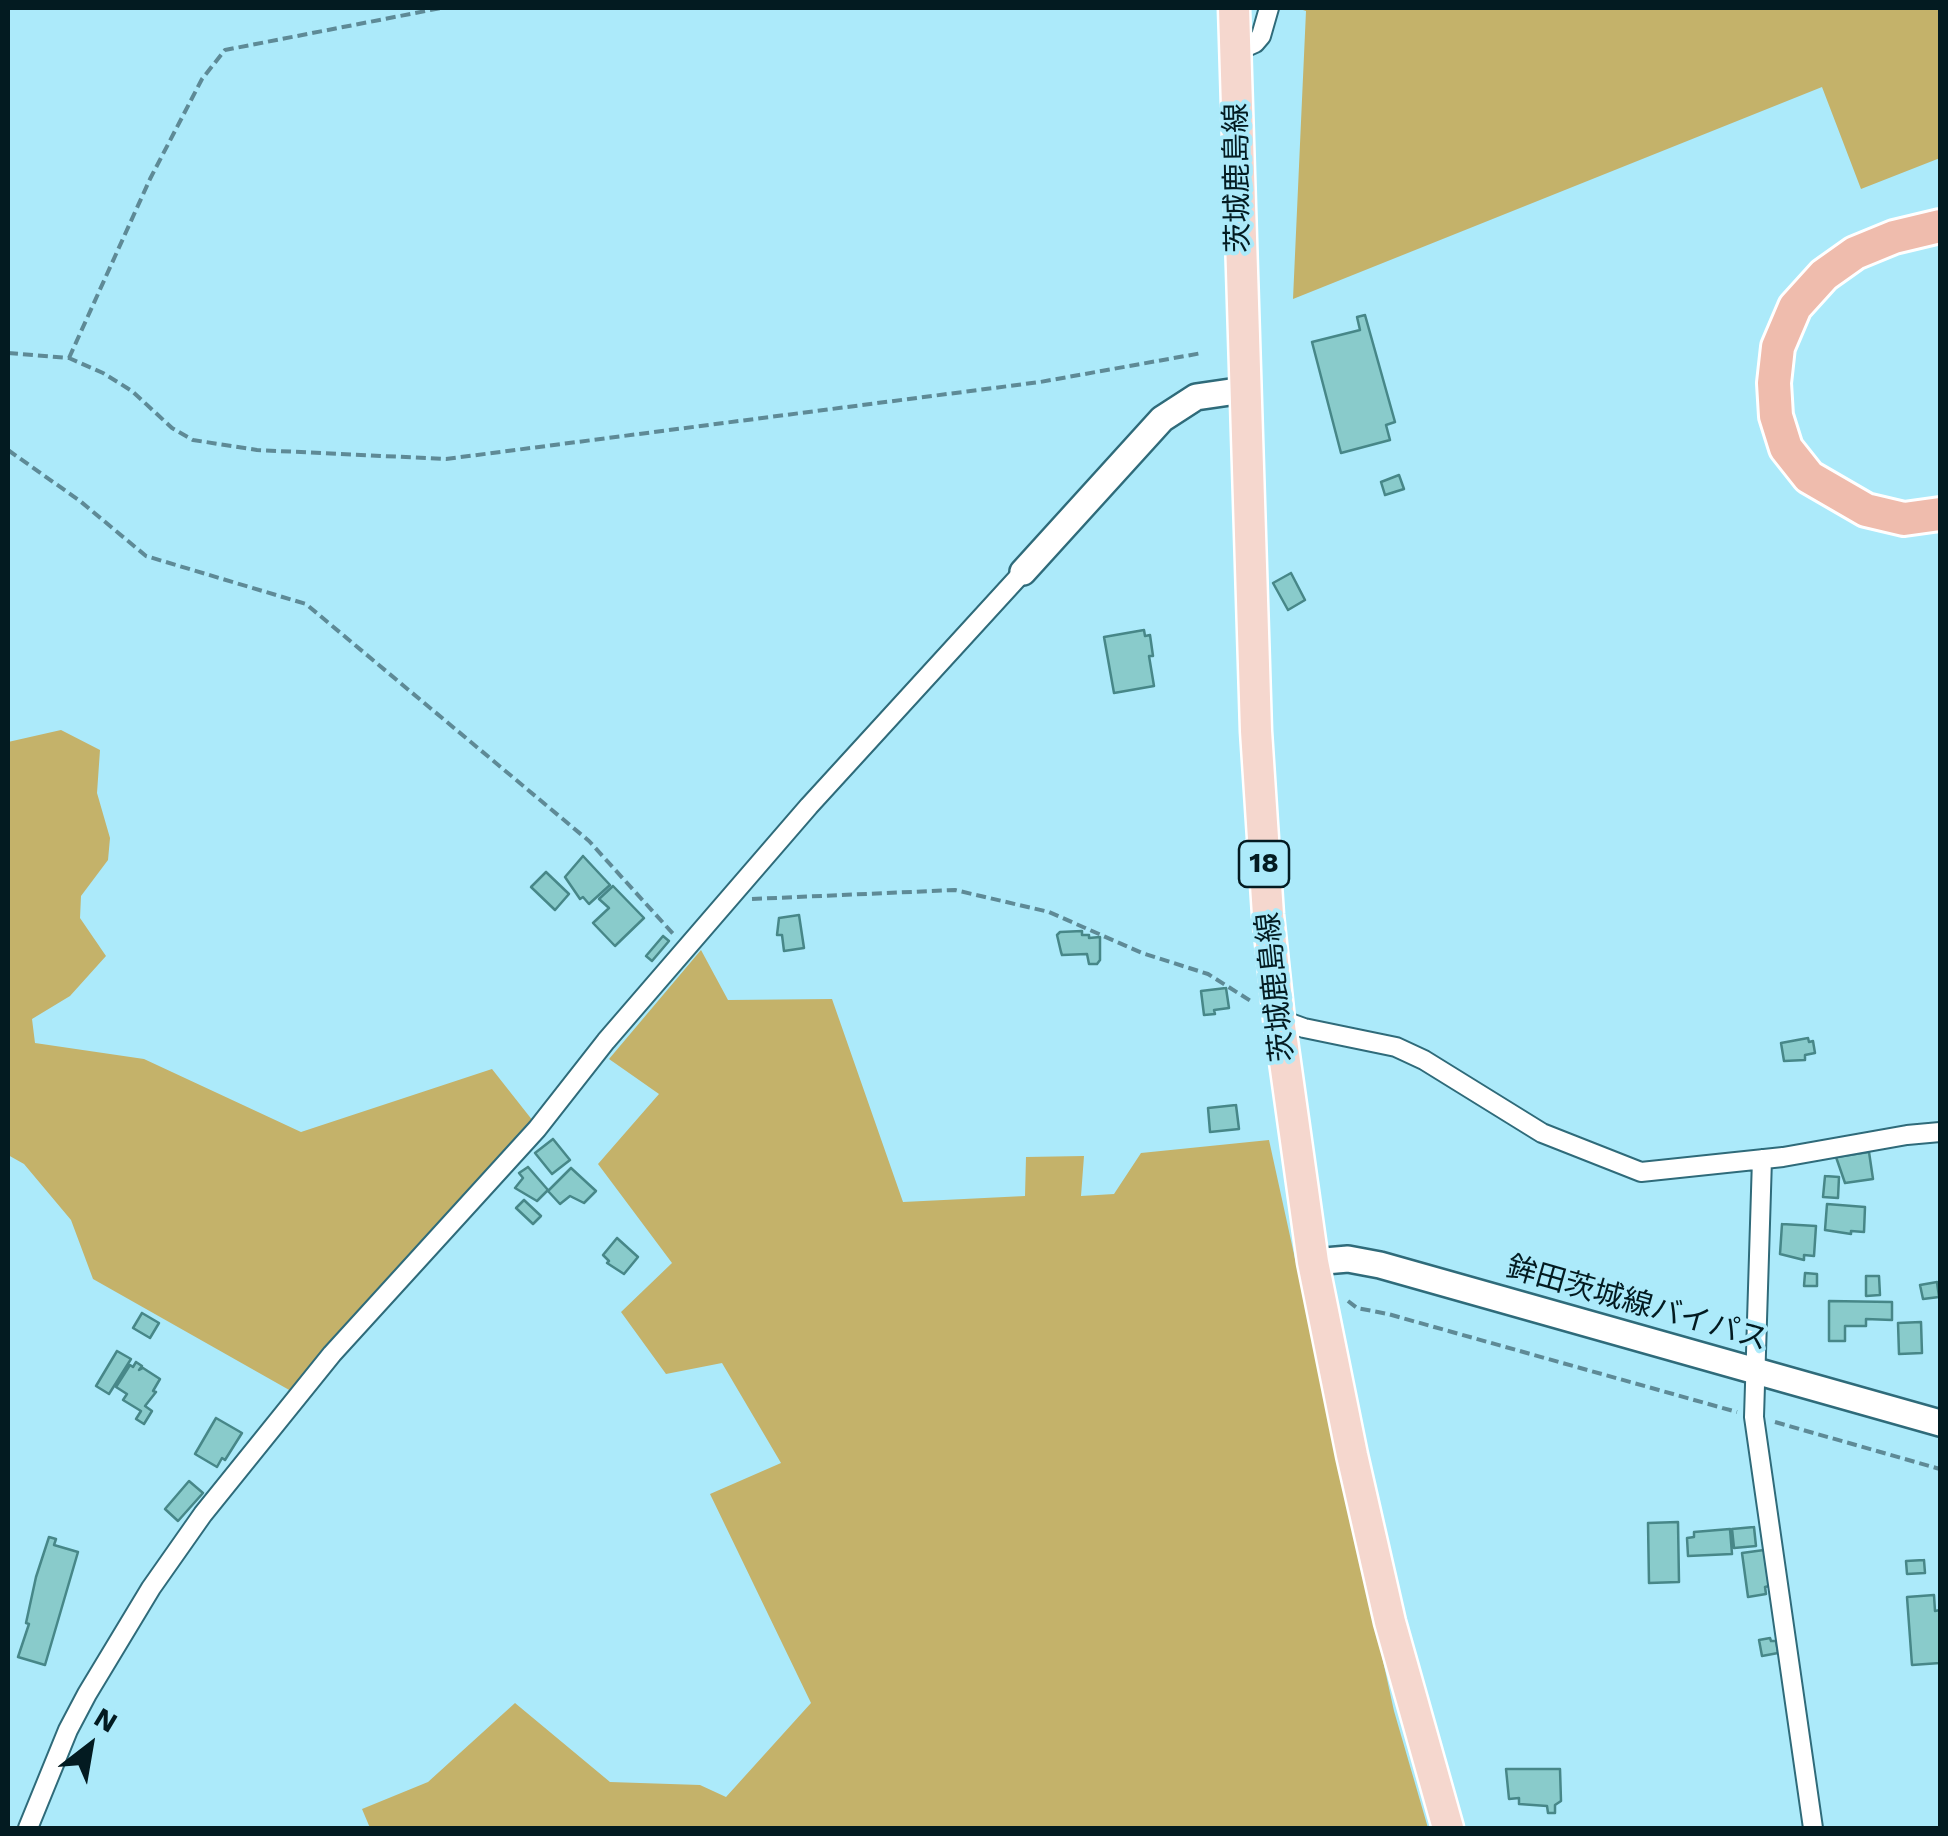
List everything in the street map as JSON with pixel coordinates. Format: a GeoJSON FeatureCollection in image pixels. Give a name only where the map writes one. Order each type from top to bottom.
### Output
{"type":"FeatureCollection","features":[{"type":"Feature","properties":{"kind":"highway"},"geometry":{"type":"LineString","coordinates":[[1940,226],[1894,237],[1855,253],[1824,275],[1794,306],[1778,347],[1774,383],[1776,416],[1786,448],[1809,477],[1866,510],[1904,518],[1940,514]]}},
{"type":"Feature","properties":{"kind":"main road","name":"茨城鹿島線"},"geometry":{"type":"LineString","coordinates":[[1234,8],[1257,748],[1279,1019],[1314,1262],[1390,1622],[1448,1828]]}},
{"type":"Feature","properties":{"kind":"main road"},"geometry":{"type":"LineString","coordinates":[[1023,572],[1174,408],[1196,397],[1244,390]]}},
{"type":"Feature","properties":{"kind":"main road","name":"鉾田茨城線バイパス"},"geometry":{"type":"LineString","coordinates":[[1314,1262],[1348,1260],[1380,1266],[1940,1423]]}},
{"type":"Feature","properties":{"kind":"street"},"geometry":{"type":"LineString","coordinates":[[1235,52],[1261,36],[1269,8]]}},
{"type":"Feature","properties":{"kind":"street"},"geometry":{"type":"LineString","coordinates":[[28,1828],[87,1694],[151,1588],[202,1514],[332,1354],[537,1129],[606,1041],[809,806],[1023,572]]}},
{"type":"Feature","properties":{"kind":"street"},"geometry":{"type":"LineString","coordinates":[[1279,1019],[1396,1047],[1542,1132],[1641,1172],[1940,1132]]}},
{"type":"Feature","properties":{"kind":"street"},"geometry":{"type":"LineString","coordinates":[[1762,1158],[1754,1416],[1813,1828]]}},
{"type":"Feature","properties":{"kind":"path"},"geometry":{"type":"LineString","coordinates":[[69,358],[150,179],[202,79],[225,50],[441,8]]}},
{"type":"Feature","properties":{"kind":"path"},"geometry":{"type":"LineString","coordinates":[[8,353],[69,358],[132,391],[172,428],[193,440],[257,450],[446,459],[1020,385],[1202,353]]}},
{"type":"Feature","properties":{"kind":"path"},"geometry":{"type":"LineString","coordinates":[[8,450],[80,501],[146,556],[306,604],[589,841],[687,948]]}},
{"type":"Feature","properties":{"kind":"path"},"geometry":{"type":"LineString","coordinates":[[731,900],[956,890],[1049,912],[1142,952],[1208,974],[1279,1019]]}},
{"type":"Feature","properties":{"kind":"path"},"geometry":{"type":"LineString","coordinates":[[1348,1301],[1357,1308],[1940,1469]]}},
{"type":"Feature","properties":{"kind":"shaded area"},"geometry":{"type":"Polygon","coordinates":[[[1297,8],[1940,8],[1940,158],[1861,189],[1822,87],[1293,299],[1306,11],[1297,8]]]}},
{"type":"Feature","properties":{"kind":"shaded area"},"geometry":{"type":"Polygon","coordinates":[[[61,730],[100,750],[97,793],[110,838],[108,860],[81,896],[80,918],[106,956],[70,996],[32,1019],[35,1043],[144,1059],[301,1132],[492,1069],[533,1121],[291,1391],[93,1279],[71,1220],[24,1164],[8,1155],[8,742],[61,730]]]}},
{"type":"Feature","properties":{"kind":"shaded area"},"geometry":{"type":"Polygon","coordinates":[[[701,950],[728,1000],[832,999],[903,1202],[1025,1196],[1026,1157],[1084,1156],[1081,1196],[1114,1194],[1141,1153],[1269,1140],[1394,1711],[1428,1828],[370,1828],[362,1809],[428,1782],[515,1703],[610,1782],[700,1785],[726,1797],[811,1703],[710,1494],[781,1463],[722,1363],[666,1374],[621,1312],[672,1263],[598,1164],[659,1094],[609,1059],[701,950]]]}},
{"type":"Feature","properties":{"kind":"building"},"geometry":{"type":"Polygon","coordinates":[[[1365,315],[1395,422],[1386,425],[1390,440],[1341,453],[1312,342],[1360,330],[1357,317],[1365,315]]]}},
{"type":"Feature","properties":{"kind":"building"},"geometry":{"type":"Polygon","coordinates":[[[1399,475],[1404,489],[1385,495],[1381,482],[1399,475]]]}},
{"type":"Feature","properties":{"kind":"building"},"geometry":{"type":"Polygon","coordinates":[[[1291,573],[1305,600],[1288,610],[1273,583],[1291,573]]]}},
{"type":"Feature","properties":{"kind":"building"},"geometry":{"type":"Polygon","coordinates":[[[1144,630],[1145,636],[1150,635],[1154,686],[1114,693],[1104,637],[1144,630]]]}},
{"type":"Feature","properties":{"kind":"building"},"geometry":{"type":"Polygon","coordinates":[[[583,856],[610,885],[589,904],[583,897],[580,899],[565,877],[583,856]]]}},
{"type":"Feature","properties":{"kind":"building"},"geometry":{"type":"Polygon","coordinates":[[[546,872],[569,894],[555,910],[531,887],[546,872]]]}},
{"type":"Feature","properties":{"kind":"building"},"geometry":{"type":"Polygon","coordinates":[[[613,886],[644,918],[615,946],[593,923],[609,908],[599,899],[613,886]]]}},
{"type":"Feature","properties":{"kind":"building"},"geometry":{"type":"Polygon","coordinates":[[[799,915],[804,948],[784,951],[782,935],[777,935],[779,918],[799,915]]]}},
{"type":"Feature","properties":{"kind":"building"},"geometry":{"type":"Polygon","coordinates":[[[1082,931],[1089,938],[1100,937],[1097,964],[1089,964],[1087,954],[1062,955],[1057,935],[1082,931]]]}},
{"type":"Feature","properties":{"kind":"building"},"geometry":{"type":"Polygon","coordinates":[[[663,936],[669,941],[652,961],[646,956],[663,936]]]}},
{"type":"Feature","properties":{"kind":"building"},"geometry":{"type":"Polygon","coordinates":[[[1226,988],[1229,1008],[1204,1015],[1201,991],[1226,988]]]}},
{"type":"Feature","properties":{"kind":"building"},"geometry":{"type":"Polygon","coordinates":[[[1808,1038],[1813,1041],[1815,1053],[1805,1055],[1805,1060],[1784,1061],[1781,1043],[1808,1038]]]}},
{"type":"Feature","properties":{"kind":"building"},"geometry":{"type":"Polygon","coordinates":[[[1236,1105],[1239,1129],[1210,1132],[1208,1108],[1236,1105]]]}},
{"type":"Feature","properties":{"kind":"building"},"geometry":{"type":"Polygon","coordinates":[[[553,1139],[570,1160],[552,1174],[535,1153],[553,1139]]]}},
{"type":"Feature","properties":{"kind":"building"},"geometry":{"type":"Polygon","coordinates":[[[1869,1152],[1873,1179],[1845,1183],[1836,1157],[1869,1152]]]}},
{"type":"Feature","properties":{"kind":"building"},"geometry":{"type":"Polygon","coordinates":[[[528,1167],[548,1190],[537,1201],[515,1188],[523,1178],[519,1173],[528,1167]]]}},
{"type":"Feature","properties":{"kind":"building"},"geometry":{"type":"Polygon","coordinates":[[[571,1168],[596,1191],[584,1203],[570,1196],[560,1204],[548,1191],[571,1168]]]}},
{"type":"Feature","properties":{"kind":"building"},"geometry":{"type":"Polygon","coordinates":[[[1825,1176],[1839,1177],[1838,1198],[1823,1197],[1825,1176]]]}},
{"type":"Feature","properties":{"kind":"building"},"geometry":{"type":"Polygon","coordinates":[[[524,1200],[541,1216],[533,1224],[516,1208],[524,1200]]]}},
{"type":"Feature","properties":{"kind":"building"},"geometry":{"type":"Polygon","coordinates":[[[1827,1204],[1865,1207],[1864,1232],[1825,1230],[1827,1204]]]}},
{"type":"Feature","properties":{"kind":"building"},"geometry":{"type":"Polygon","coordinates":[[[1782,1224],[1816,1226],[1814,1256],[1804,1255],[1804,1260],[1780,1254],[1782,1224]]]}},
{"type":"Feature","properties":{"kind":"building"},"geometry":{"type":"Polygon","coordinates":[[[617,1238],[638,1257],[624,1274],[607,1263],[603,1255],[617,1238]]]}},
{"type":"Feature","properties":{"kind":"building"},"geometry":{"type":"Polygon","coordinates":[[[1805,1273],[1817,1274],[1817,1286],[1804,1286],[1805,1273]]]}},
{"type":"Feature","properties":{"kind":"building"},"geometry":{"type":"Polygon","coordinates":[[[1866,1276],[1879,1276],[1880,1295],[1866,1296],[1866,1276]]]}},
{"type":"Feature","properties":{"kind":"building"},"geometry":{"type":"Polygon","coordinates":[[[1937,1282],[1939,1297],[1923,1299],[1920,1285],[1937,1282]]]}},
{"type":"Feature","properties":{"kind":"building"},"geometry":{"type":"Polygon","coordinates":[[[1829,1301],[1892,1302],[1892,1320],[1866,1319],[1866,1326],[1845,1326],[1845,1341],[1829,1341],[1829,1301]]]}},
{"type":"Feature","properties":{"kind":"building"},"geometry":{"type":"Polygon","coordinates":[[[142,1313],[159,1323],[150,1338],[133,1328],[142,1313]]]}},
{"type":"Feature","properties":{"kind":"building"},"geometry":{"type":"Polygon","coordinates":[[[1921,1322],[1922,1353],[1899,1354],[1898,1323],[1921,1322]]]}},
{"type":"Feature","properties":{"kind":"building"},"geometry":{"type":"Polygon","coordinates":[[[117,1351],[131,1359],[109,1394],[96,1386],[117,1351]]]}},
{"type":"Feature","properties":{"kind":"building"},"geometry":{"type":"Polygon","coordinates":[[[136,1362],[142,1366],[139,1370],[143,1368],[160,1379],[145,1406],[152,1411],[144,1424],[136,1419],[141,1411],[123,1400],[127,1394],[116,1387],[136,1362]]]}},
{"type":"Feature","properties":{"kind":"building"},"geometry":{"type":"Polygon","coordinates":[[[216,1418],[242,1433],[217,1467],[195,1454],[216,1418]]]}},
{"type":"Feature","properties":{"kind":"building"},"geometry":{"type":"Polygon","coordinates":[[[189,1481],[203,1493],[178,1521],[165,1509],[189,1481]]]}},
{"type":"Feature","properties":{"kind":"building"},"geometry":{"type":"Polygon","coordinates":[[[1678,1522],[1679,1582],[1649,1583],[1648,1523],[1678,1522]]]}},
{"type":"Feature","properties":{"kind":"building"},"geometry":{"type":"Polygon","coordinates":[[[1754,1527],[1756,1546],[1734,1548],[1732,1529],[1754,1527]]]}},
{"type":"Feature","properties":{"kind":"building"},"geometry":{"type":"Polygon","coordinates":[[[1730,1529],[1732,1554],[1688,1556],[1687,1538],[1694,1537],[1694,1532],[1730,1529]]]}},
{"type":"Feature","properties":{"kind":"building"},"geometry":{"type":"Polygon","coordinates":[[[49,1537],[56,1539],[54,1545],[78,1552],[45,1665],[18,1657],[49,1537]]]}},
{"type":"Feature","properties":{"kind":"building"},"geometry":{"type":"Polygon","coordinates":[[[1764,1550],[1769,1586],[1765,1587],[1766,1594],[1748,1597],[1742,1553],[1764,1550]]]}},
{"type":"Feature","properties":{"kind":"building"},"geometry":{"type":"Polygon","coordinates":[[[1924,1560],[1925,1573],[1907,1574],[1906,1561],[1924,1560]]]}},
{"type":"Feature","properties":{"kind":"building"},"geometry":{"type":"Polygon","coordinates":[[[1934,1595],[1935,1611],[1940,1610],[1940,1663],[1912,1665],[1907,1597],[1934,1595]]]}},
{"type":"Feature","properties":{"kind":"building"},"geometry":{"type":"Polygon","coordinates":[[[1759,1640],[1776,1641],[1778,1653],[1762,1656],[1759,1640]]]}},
{"type":"Feature","properties":{"kind":"building"},"geometry":{"type":"Polygon","coordinates":[[[1506,1769],[1560,1769],[1561,1801],[1555,1805],[1555,1813],[1548,1813],[1547,1806],[1519,1804],[1519,1798],[1509,1799],[1506,1769]]]}}]}
